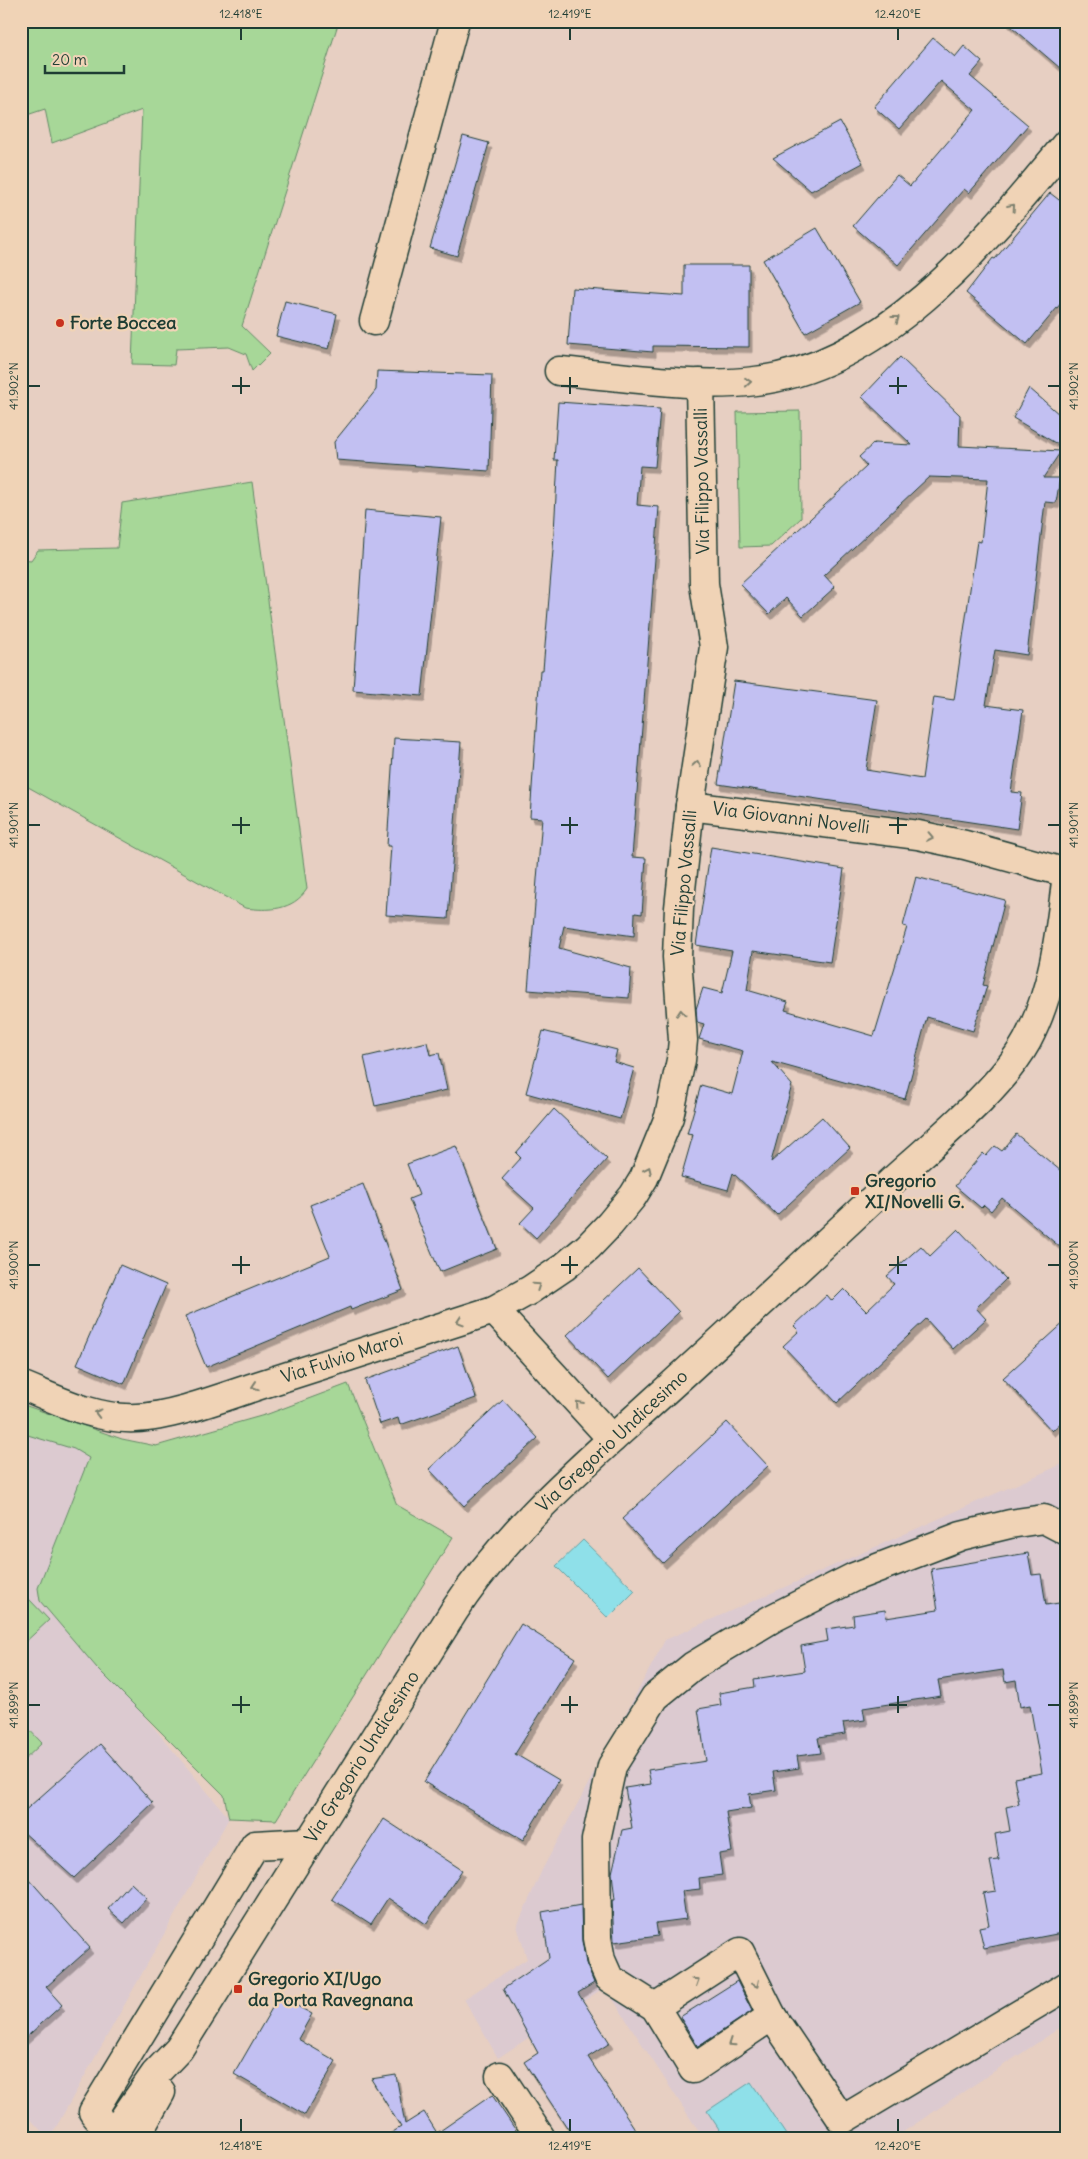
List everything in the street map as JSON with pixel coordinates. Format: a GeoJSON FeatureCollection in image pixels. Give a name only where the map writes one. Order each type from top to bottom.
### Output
{"type":"FeatureCollection","features":[{"type":"Feature","properties":{"kind":"street"},"geometry":{"type":"LineString","coordinates":[[374,321],[455,21]]}},
{"type":"Feature","properties":{"kind":"street"},"geometry":{"type":"LineString","coordinates":[[559,371],[700,383],[750,382],[790,374],[837,355],[878,332],[936,288],[963,264],[1067,143]]}},
{"type":"Feature","properties":{"kind":"street","name":"Via Filippo Vassalli"},"geometry":{"type":"LineString","coordinates":[[494,1310],[542,1282],[588,1247],[633,1196],[660,1143],[669,1117],[681,1060],[683,1040],[677,957],[679,908],[690,806],[714,647],[704,584],[700,383]]}},
{"type":"Feature","properties":{"kind":"street","name":"Via Giovanni Novelli"},"geometry":{"type":"LineString","coordinates":[[690,806],[918,834],[965,845],[1067,874]]}},
{"type":"Feature","properties":{"kind":"street","name":"Via Gregorio Undicesimo"},"geometry":{"type":"LineString","coordinates":[[119,2137],[155,2074],[179,2049],[473,1582],[509,1539],[612,1440],[846,1225],[983,1096],[1006,1071],[1026,1042],[1048,988],[1067,874]]}},
{"type":"Feature","properties":{"kind":"street"},"geometry":{"type":"LineString","coordinates":[[494,1310],[612,1440]]}},
{"type":"Feature","properties":{"kind":"street","name":"Via Fulvio Maroi"},"geometry":{"type":"LineString","coordinates":[[21,1384],[100,1414],[126,1418],[148,1417],[211,1400],[494,1310]]}},
{"type":"Feature","properties":{"kind":"street"},"geometry":{"type":"LineString","coordinates":[[772,2016],[693,2069],[655,2007],[609,1978],[601,1960],[598,1946],[596,1840],[612,1766],[655,1698],[693,1666],[773,1618],[854,1577],[961,1536],[1010,1524],[1044,1519],[1067,1531]]}},
{"type":"Feature","properties":{"kind":"street"},"geometry":{"type":"LineString","coordinates":[[119,2137],[93,2112],[255,1845],[308,1842]]}},
{"type":"Feature","properties":{"kind":"street"},"geometry":{"type":"LineString","coordinates":[[655,2007],[740,1952],[772,2016],[842,2120],[1067,1986]]}},
{"type":"Feature","properties":{"kind":"street"},"geometry":{"type":"LineString","coordinates":[[500,2076],[541,2138]]}},
{"type":"Feature","properties":{"kind":"shaded area"},"geometry":{"type":"Polygon","coordinates":[[[21,1419],[98,1452],[38,1588],[229,1818],[50,2138],[21,2109],[21,1419]]]}},
{"type":"Feature","properties":{"kind":"shaded area"},"geometry":{"type":"Polygon","coordinates":[[[1067,1462],[1067,2023],[894,2138],[703,2138],[605,1987],[498,2058],[464,1999],[527,1959],[517,1926],[542,1870],[665,1640],[1067,1462]]]}},
{"type":"Feature","properties":{"kind":"green space"},"geometry":{"type":"Polygon","coordinates":[[[21,21],[339,21],[242,326],[270,353],[252,371],[246,354],[229,347],[176,349],[174,365],[132,364],[142,110],[52,143],[45,109],[21,117],[21,21]]]}},
{"type":"Feature","properties":{"kind":"green space"},"geometry":{"type":"Polygon","coordinates":[[[800,411],[801,518],[771,546],[740,547],[737,412],[800,411]]]}},
{"type":"Feature","properties":{"kind":"green space"},"geometry":{"type":"Polygon","coordinates":[[[252,482],[307,889],[295,902],[271,909],[245,908],[21,783],[21,559],[31,560],[38,550],[117,548],[122,503],[252,482]]]}},
{"type":"Feature","properties":{"kind":"green space"},"geometry":{"type":"Polygon","coordinates":[[[348,1384],[397,1505],[453,1537],[276,1820],[229,1818],[224,1795],[97,1668],[40,1601],[38,1588],[89,1458],[74,1449],[21,1433],[21,1404],[122,1439],[156,1446],[268,1414],[348,1384]]]}},
{"type":"Feature","properties":{"kind":"green space"},"geometry":{"type":"Polygon","coordinates":[[[29,1599],[49,1620],[21,1646],[21,1607],[29,1599]]]}},
{"type":"Feature","properties":{"kind":"green space"},"geometry":{"type":"Polygon","coordinates":[[[21,1721],[42,1743],[21,1763],[21,1721]]]}},
{"type":"Feature","properties":{"kind":"water"},"geometry":{"type":"Polygon","coordinates":[[[583,1540],[635,1591],[608,1618],[556,1566],[583,1540]]]}},
{"type":"Feature","properties":{"kind":"water"},"geometry":{"type":"Polygon","coordinates":[[[751,2082],[788,2138],[725,2138],[707,2111],[751,2082]]]}},
{"type":"Feature","properties":{"kind":"building"},"geometry":{"type":"Polygon","coordinates":[[[1005,21],[1067,21],[1067,74],[1005,21]]]}},
{"type":"Feature","properties":{"kind":"building"},"geometry":{"type":"Polygon","coordinates":[[[933,38],[955,57],[964,46],[982,62],[970,76],[1028,125],[969,193],[964,189],[898,265],[853,226],[897,175],[910,186],[975,110],[941,81],[899,129],[874,107],[933,38]]]}},
{"type":"Feature","properties":{"kind":"building"},"geometry":{"type":"Polygon","coordinates":[[[840,122],[863,163],[811,191],[773,158],[840,122]]]}},
{"type":"Feature","properties":{"kind":"building"},"geometry":{"type":"Polygon","coordinates":[[[463,136],[489,143],[457,256],[430,248],[463,136]]]}},
{"type":"Feature","properties":{"kind":"building"},"geometry":{"type":"Polygon","coordinates":[[[1050,193],[1067,206],[1067,296],[1027,344],[966,293],[993,258],[995,259],[1050,193]]]}},
{"type":"Feature","properties":{"kind":"building"},"geometry":{"type":"Polygon","coordinates":[[[817,228],[860,302],[805,333],[763,260],[817,228]]]}},
{"type":"Feature","properties":{"kind":"building"},"geometry":{"type":"Polygon","coordinates":[[[684,265],[749,265],[749,347],[653,346],[653,352],[568,345],[572,288],[684,296],[684,265]]]}},
{"type":"Feature","properties":{"kind":"building"},"geometry":{"type":"Polygon","coordinates":[[[285,301],[337,314],[329,349],[276,336],[285,301]]]}},
{"type":"Feature","properties":{"kind":"building"},"geometry":{"type":"Polygon","coordinates":[[[900,357],[960,415],[959,446],[1061,451],[1043,478],[1060,478],[1056,503],[1045,502],[1027,655],[995,650],[986,705],[1023,710],[1011,792],[1022,793],[1017,829],[718,784],[734,681],[877,700],[866,770],[922,779],[934,697],[954,700],[977,541],[981,542],[988,479],[929,477],[824,575],[835,587],[803,616],[786,598],[769,614],[740,584],[867,466],[859,457],[874,443],[912,445],[862,397],[900,357]]]}},
{"type":"Feature","properties":{"kind":"building"},"geometry":{"type":"Polygon","coordinates":[[[377,371],[492,375],[489,471],[336,460],[334,442],[376,390],[377,371]]]}},
{"type":"Feature","properties":{"kind":"building"},"geometry":{"type":"Polygon","coordinates":[[[1029,388],[1067,421],[1067,450],[1013,418],[1029,388]]]}},
{"type":"Feature","properties":{"kind":"building"},"geometry":{"type":"Polygon","coordinates":[[[558,402],[660,409],[655,467],[640,466],[637,505],[659,507],[632,857],[646,858],[642,914],[635,913],[634,936],[564,926],[559,948],[631,968],[629,998],[528,990],[542,818],[530,817],[540,670],[543,670],[553,550],[558,460],[554,460],[558,402]]]}},
{"type":"Feature","properties":{"kind":"building"},"geometry":{"type":"Polygon","coordinates":[[[365,510],[441,517],[422,696],[353,690],[365,510]]]}},
{"type":"Feature","properties":{"kind":"building"},"geometry":{"type":"Polygon","coordinates":[[[394,738],[461,742],[448,919],[386,915],[391,846],[387,846],[394,738]]]}},
{"type":"Feature","properties":{"kind":"building"},"geometry":{"type":"Polygon","coordinates":[[[711,847],[844,869],[830,962],[753,951],[747,990],[788,1002],[785,1010],[874,1036],[907,927],[903,926],[916,877],[1005,900],[983,985],[987,986],[973,1031],[927,1017],[905,1099],[772,1062],[792,1085],[771,1162],[822,1117],[850,1148],[777,1215],[733,1173],[728,1190],[681,1177],[693,1135],[687,1134],[701,1085],[732,1094],[743,1051],[699,1039],[704,1024],[697,1022],[696,1009],[703,988],[722,993],[732,951],[696,945],[711,847]]]}},
{"type":"Feature","properties":{"kind":"building"},"geometry":{"type":"Polygon","coordinates":[[[543,1031],[617,1050],[614,1062],[634,1068],[620,1119],[526,1093],[543,1031]]]}},
{"type":"Feature","properties":{"kind":"building"},"geometry":{"type":"Polygon","coordinates":[[[427,1042],[430,1055],[439,1053],[447,1090],[375,1106],[364,1057],[427,1042]]]}},
{"type":"Feature","properties":{"kind":"building"},"geometry":{"type":"Polygon","coordinates":[[[554,1109],[607,1159],[536,1238],[520,1223],[534,1208],[502,1179],[521,1158],[516,1153],[554,1109]]]}},
{"type":"Feature","properties":{"kind":"building"},"geometry":{"type":"Polygon","coordinates":[[[1016,1134],[1067,1176],[1067,1253],[1002,1198],[991,1211],[984,1205],[981,1208],[955,1186],[983,1153],[986,1156],[995,1146],[1002,1151],[1016,1134]]]}},
{"type":"Feature","properties":{"kind":"building"},"geometry":{"type":"Polygon","coordinates":[[[456,1146],[497,1249],[440,1272],[409,1199],[419,1195],[407,1164],[456,1146]]]}},
{"type":"Feature","properties":{"kind":"building"},"geometry":{"type":"Polygon","coordinates":[[[363,1184],[403,1290],[351,1310],[350,1307],[206,1367],[185,1316],[330,1256],[310,1205],[363,1184]]]}},
{"type":"Feature","properties":{"kind":"building"},"geometry":{"type":"Polygon","coordinates":[[[958,1229],[1006,1279],[976,1308],[986,1319],[953,1349],[926,1319],[837,1403],[783,1346],[799,1331],[794,1326],[827,1295],[832,1301],[844,1289],[866,1311],[894,1284],[887,1276],[921,1246],[930,1256],[958,1229]]]}},
{"type":"Feature","properties":{"kind":"building"},"geometry":{"type":"Polygon","coordinates":[[[120,1265],[166,1285],[124,1384],[77,1364],[120,1265]]]}},
{"type":"Feature","properties":{"kind":"building"},"geometry":{"type":"Polygon","coordinates":[[[638,1268],[679,1312],[608,1379],[567,1335],[638,1268]]]}},
{"type":"Feature","properties":{"kind":"building"},"geometry":{"type":"Polygon","coordinates":[[[1067,1320],[1067,1417],[1052,1431],[1003,1378],[1067,1320]]]}},
{"type":"Feature","properties":{"kind":"building"},"geometry":{"type":"Polygon","coordinates":[[[458,1346],[476,1398],[400,1425],[398,1418],[380,1424],[365,1380],[458,1346]]]}},
{"type":"Feature","properties":{"kind":"building"},"geometry":{"type":"Polygon","coordinates":[[[503,1400],[538,1438],[464,1506],[429,1469],[503,1400]]]}},
{"type":"Feature","properties":{"kind":"building"},"geometry":{"type":"Polygon","coordinates":[[[727,1422],[768,1466],[663,1563],[622,1519],[727,1422]]]}},
{"type":"Feature","properties":{"kind":"building"},"geometry":{"type":"Polygon","coordinates":[[[1028,1553],[1032,1575],[1041,1574],[1046,1605],[1059,1603],[1063,1629],[1067,1628],[1067,1932],[984,1948],[979,1927],[989,1925],[983,1893],[996,1891],[990,1861],[999,1860],[995,1834],[1010,1831],[1006,1807],[1019,1804],[1014,1778],[1042,1773],[1030,1705],[1020,1707],[1016,1680],[1005,1682],[1003,1670],[938,1680],[941,1696],[863,1708],[865,1720],[843,1723],[845,1734],[818,1738],[821,1753],[797,1756],[799,1768],[773,1772],[776,1790],[749,1794],[751,1808],[726,1812],[732,1852],[719,1854],[722,1875],[699,1878],[700,1889],[682,1891],[686,1919],[656,1923],[658,1936],[614,1942],[612,1900],[615,1900],[612,1873],[622,1830],[632,1828],[625,1788],[651,1784],[648,1770],[706,1761],[698,1709],[721,1705],[719,1693],[755,1687],[754,1679],[805,1671],[801,1646],[828,1641],[826,1629],[854,1625],[853,1615],[885,1610],[886,1618],[938,1610],[931,1569],[1028,1553]]]}},
{"type":"Feature","properties":{"kind":"building"},"geometry":{"type":"Polygon","coordinates":[[[521,1624],[575,1658],[515,1754],[559,1780],[523,1840],[424,1782],[521,1624]]]}},
{"type":"Feature","properties":{"kind":"building"},"geometry":{"type":"Polygon","coordinates":[[[100,1744],[153,1803],[74,1878],[21,1830],[21,1814],[100,1744]]]}},
{"type":"Feature","properties":{"kind":"building"},"geometry":{"type":"Polygon","coordinates":[[[384,1819],[462,1870],[426,1924],[388,1898],[371,1924],[332,1899],[384,1819]]]}},
{"type":"Feature","properties":{"kind":"building"},"geometry":{"type":"Polygon","coordinates":[[[21,1870],[90,1948],[46,1987],[62,2005],[21,2042],[21,1870]]]}},
{"type":"Feature","properties":{"kind":"building"},"geometry":{"type":"Polygon","coordinates":[[[131,1883],[147,1898],[124,1923],[108,1909],[131,1883]]]}},
{"type":"Feature","properties":{"kind":"building"},"geometry":{"type":"Polygon","coordinates":[[[581,1905],[582,1941],[586,1963],[594,1983],[578,1993],[610,2043],[588,2057],[641,2138],[574,2138],[524,2062],[538,2053],[503,1989],[549,1958],[542,1912],[581,1905]]]}},
{"type":"Feature","properties":{"kind":"building"},"geometry":{"type":"Polygon","coordinates":[[[737,1981],[752,2011],[698,2047],[680,2017],[737,1981]]]}},
{"type":"Feature","properties":{"kind":"building"},"geometry":{"type":"Polygon","coordinates":[[[279,1996],[312,2014],[298,2039],[336,2061],[305,2115],[234,2074],[279,1996]]]}},
{"type":"Feature","properties":{"kind":"building"},"geometry":{"type":"Polygon","coordinates":[[[396,2075],[405,2124],[424,2112],[437,2133],[492,2095],[521,2138],[383,2138],[401,2127],[371,2079],[396,2075]]]}},
{"type":"Feature","properties":{"kind":"place","name":"Forte Boccea"},"geometry":{"type":"Point","coordinates":[60,323]}},
{"type":"Feature","properties":{"kind":"place","name":"Gregorio XI/Novelli G."},"geometry":{"type":"Point","coordinates":[855,1191]}},
{"type":"Feature","properties":{"kind":"place","name":"Gregorio XI/Ugo da Porta Ravegnana"},"geometry":{"type":"Point","coordinates":[238,1989]}}]}
